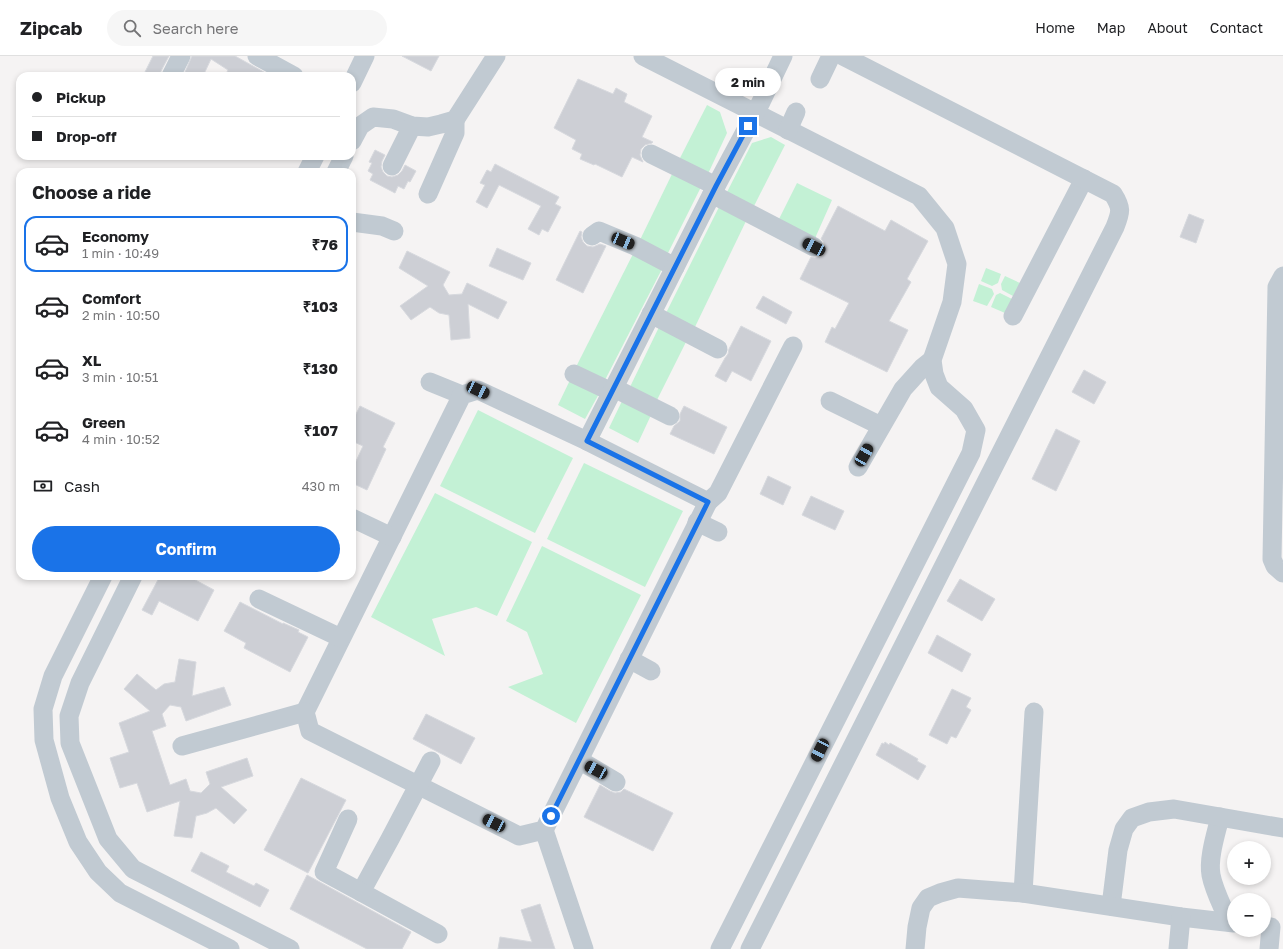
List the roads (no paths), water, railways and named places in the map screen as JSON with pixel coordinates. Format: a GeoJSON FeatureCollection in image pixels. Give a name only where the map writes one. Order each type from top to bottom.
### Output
{"type":"FeatureCollection","features":[{"type":"Feature","properties":{"kind":"street"},"geometry":{"type":"LineString","coordinates":[[173,72],[182,56]]}},
{"type":"Feature","properties":{"kind":"street"},"geometry":{"type":"LineString","coordinates":[[257,56],[287,72]]}},
{"type":"Feature","properties":{"kind":"street"},"geometry":{"type":"LineString","coordinates":[[356,75],[366,56]]}},
{"type":"Feature","properties":{"kind":"street"},"geometry":{"type":"LineString","coordinates":[[428,194],[455,133],[455,120],[496,56]]}},
{"type":"Feature","properties":{"kind":"street"},"geometry":{"type":"LineString","coordinates":[[642,56],[919,196],[945,228],[957,264],[952,302],[932,360],[934,374],[939,387],[964,409],[976,430],[971,453],[720,949]]}},
{"type":"Feature","properties":{"kind":"street"},"geometry":{"type":"LineString","coordinates":[[587,441],[783,56]]}},
{"type":"Feature","properties":{"kind":"street"},"geometry":{"type":"LineString","coordinates":[[820,79],[831,56]]}},
{"type":"Feature","properties":{"kind":"street"},"geometry":{"type":"LineString","coordinates":[[750,949],[1115,227],[1119,216],[1119,204],[1113,194],[843,56]]}},
{"type":"Feature","properties":{"kind":"street"},"geometry":{"type":"LineString","coordinates":[[788,130],[796,112]]}},
{"type":"Feature","properties":{"kind":"street"},"geometry":{"type":"LineString","coordinates":[[356,133],[360,126],[373,117],[394,119],[412,126],[428,127],[455,120]]}},
{"type":"Feature","properties":{"kind":"street"},"geometry":{"type":"LineString","coordinates":[[392,166],[412,126]]}},
{"type":"Feature","properties":{"kind":"street"},"geometry":{"type":"LineString","coordinates":[[651,154],[814,247]]}},
{"type":"Feature","properties":{"kind":"street"},"geometry":{"type":"LineString","coordinates":[[1013,316],[1084,179]]}},
{"type":"Feature","properties":{"kind":"street"},"geometry":{"type":"LineString","coordinates":[[356,223],[382,226],[394,231]]}},
{"type":"Feature","properties":{"kind":"street"},"geometry":{"type":"LineString","coordinates":[[592,236],[599,231],[635,246],[675,267]]}},
{"type":"Feature","properties":{"kind":"street"},"geometry":{"type":"LineString","coordinates":[[1283,276],[1277,286],[1272,559],[1275,566],[1283,573]]}},
{"type":"Feature","properties":{"kind":"street"},"geometry":{"type":"LineString","coordinates":[[651,314],[718,349]]}},
{"type":"Feature","properties":{"kind":"street"},"geometry":{"type":"LineString","coordinates":[[584,949],[544,830],[708,502],[718,493],[793,346]]}},
{"type":"Feature","properties":{"kind":"street"},"geometry":{"type":"LineString","coordinates":[[858,467],[908,382],[932,360]]}},
{"type":"Feature","properties":{"kind":"street"},"geometry":{"type":"LineString","coordinates":[[574,374],[670,416]]}},
{"type":"Feature","properties":{"kind":"street"},"geometry":{"type":"LineString","coordinates":[[430,382],[462,395],[478,390],[587,441],[708,502]]}},
{"type":"Feature","properties":{"kind":"street"},"geometry":{"type":"LineString","coordinates":[[462,395],[305,712],[310,731],[519,836],[544,830]]}},
{"type":"Feature","properties":{"kind":"street"},"geometry":{"type":"LineString","coordinates":[[830,401],[881,426]]}},
{"type":"Feature","properties":{"kind":"street"},"geometry":{"type":"LineString","coordinates":[[356,520],[392,537]]}},
{"type":"Feature","properties":{"kind":"street"},"geometry":{"type":"LineString","coordinates":[[698,522],[718,532]]}},
{"type":"Feature","properties":{"kind":"street"},"geometry":{"type":"LineString","coordinates":[[101,580],[53,676],[43,709],[44,740],[60,798],[78,842],[98,872],[120,893],[230,949]]}},
{"type":"Feature","properties":{"kind":"street"},"geometry":{"type":"LineString","coordinates":[[131,580],[80,683],[69,716],[70,743],[108,839],[134,869],[290,949]]}},
{"type":"Feature","properties":{"kind":"street"},"geometry":{"type":"LineString","coordinates":[[259,598],[341,638]]}},
{"type":"Feature","properties":{"kind":"street"},"geometry":{"type":"LineString","coordinates":[[629,659],[651,671]]}},
{"type":"Feature","properties":{"kind":"street"},"geometry":{"type":"LineString","coordinates":[[182,746],[305,712]]}},
{"type":"Feature","properties":{"kind":"street"},"geometry":{"type":"LineString","coordinates":[[1023,893],[1034,712]]}},
{"type":"Feature","properties":{"kind":"street"},"geometry":{"type":"LineString","coordinates":[[579,760],[616,782]]}},
{"type":"Feature","properties":{"kind":"street"},"geometry":{"type":"LineString","coordinates":[[360,892],[431,761]]}},
{"type":"Feature","properties":{"kind":"street"},"geometry":{"type":"LineString","coordinates":[[1111,906],[1118,850],[1124,829],[1132,818],[1149,812],[1174,808],[1283,828]]}},
{"type":"Feature","properties":{"kind":"street"},"geometry":{"type":"LineString","coordinates":[[1220,816],[1211,861],[1211,875],[1216,890],[1227,912]]}},
{"type":"Feature","properties":{"kind":"street"},"geometry":{"type":"LineString","coordinates":[[348,819],[324,872],[438,934]]}},
{"type":"Feature","properties":{"kind":"street"},"geometry":{"type":"LineString","coordinates":[[915,949],[917,927],[921,908],[928,898],[958,888],[1023,893],[1227,921]]}},
{"type":"Feature","properties":{"kind":"street"},"geometry":{"type":"LineString","coordinates":[[1178,949],[1181,916]]}},
{"type":"Feature","properties":{"kind":"street"},"geometry":{"type":"LineString","coordinates":[[1269,949],[1273,927]]}}]}
